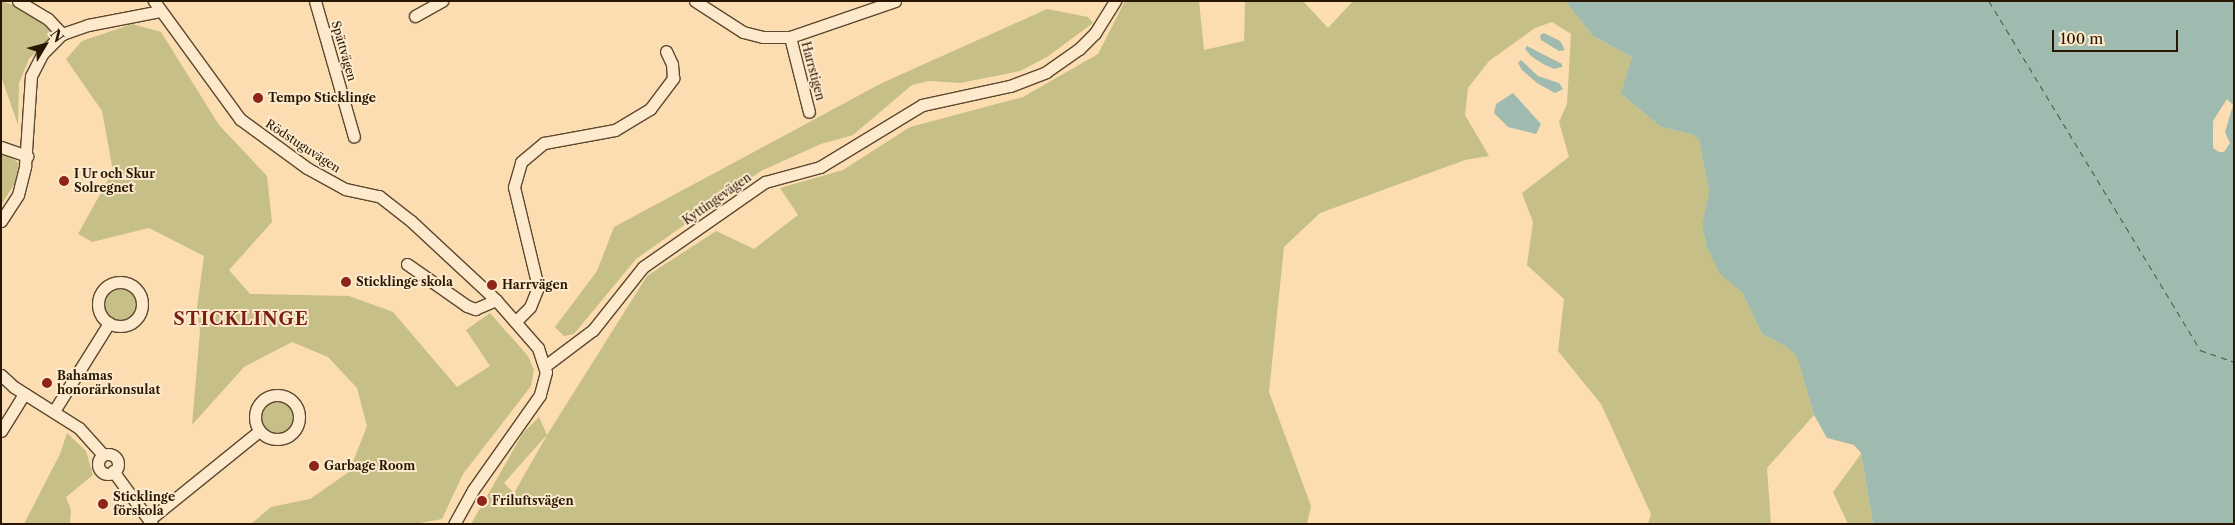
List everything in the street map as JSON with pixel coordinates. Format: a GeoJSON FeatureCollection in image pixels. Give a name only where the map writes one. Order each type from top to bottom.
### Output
{"type":"FeatureCollection","features":[{"type":"Feature","properties":{"kind":"street"},"geometry":{"type":"LineString","coordinates":[[18,1],[48,19],[62,34]]}},
{"type":"Feature","properties":{"kind":"street","name":"Spättvägen"},"geometry":{"type":"LineString","coordinates":[[315,1],[354,138]]}},
{"type":"Feature","properties":{"kind":"street"},"geometry":{"type":"LineString","coordinates":[[415,16],[442,1]]}},
{"type":"Feature","properties":{"kind":"street"},"geometry":{"type":"LineString","coordinates":[[695,1],[744,32],[763,37],[790,38],[895,1]]}},
{"type":"Feature","properties":{"kind":"street","name":"Kyttingevägen"},"geometry":{"type":"LineString","coordinates":[[545,366],[593,330],[643,267],[765,182],[820,167],[922,105],[1010,86],[1046,72],[1079,49],[1095,33],[1115,1]]}},
{"type":"Feature","properties":{"kind":"street"},"geometry":{"type":"LineString","coordinates":[[1,221],[18,195],[27,156],[31,76],[42,54],[62,34],[88,24],[157,6]]}},
{"type":"Feature","properties":{"kind":"street","name":"Rödstuguvägen"},"geometry":{"type":"LineString","coordinates":[[157,6],[226,103],[262,137],[336,184],[379,196],[436,242],[516,321],[534,342],[545,366]]}},
{"type":"Feature","properties":{"kind":"street","name":"Harrstigen"},"geometry":{"type":"LineString","coordinates":[[790,38],[809,112]]}},
{"type":"Feature","properties":{"kind":"street"},"geometry":{"type":"LineString","coordinates":[[516,321],[530,307],[538,287],[514,187],[521,162],[544,143],[615,130],[650,109],[672,78],[672,64],[666,52]]}},
{"type":"Feature","properties":{"kind":"street"},"geometry":{"type":"LineString","coordinates":[[1,147],[27,156]]}},
{"type":"Feature","properties":{"kind":"street"},"geometry":{"type":"LineString","coordinates":[[407,264],[475,309],[496,300]]}},
{"type":"Feature","properties":{"kind":"street"},"geometry":{"type":"LineString","coordinates":[[54,411],[108,323]]}},
{"type":"Feature","properties":{"kind":"street"},"geometry":{"type":"LineString","coordinates":[[454,524],[473,490],[534,405],[545,382],[545,366]]}},
{"type":"Feature","properties":{"kind":"street"},"geometry":{"type":"LineString","coordinates":[[1,375],[24,394],[54,411],[78,428],[103,455],[112,455],[116,459],[113,471],[151,522],[258,432]]}},
{"type":"Feature","properties":{"kind":"street"},"geometry":{"type":"LineString","coordinates":[[1,431],[24,394]]}},
{"type":"Feature","properties":{"kind":"street"},"geometry":{"type":"LineString","coordinates":[[281,394],[291,399],[299,408],[300,419],[291,434],[273,438],[258,432],[255,415],[258,405],[267,396],[281,394]]}},
{"type":"Feature","properties":{"kind":"shaded area"},"geometry":{"type":"Polygon","coordinates":[[[1,1],[19,7],[49,25],[53,34],[29,59],[19,83],[18,125],[1,76],[1,1]]]}},
{"type":"Feature","properties":{"kind":"shaded area"},"geometry":{"type":"Polygon","coordinates":[[[1125,1],[1199,1],[1204,50],[1244,41],[1245,1],[1303,1],[1328,28],[1353,1],[1565,1],[1593,36],[1632,57],[1622,95],[1661,127],[1692,134],[1699,140],[1709,192],[1702,224],[1706,245],[1713,258],[1742,292],[1762,334],[1787,347],[1797,357],[1814,415],[1767,468],[1771,524],[1648,524],[1651,514],[1601,404],[1558,351],[1564,299],[1527,265],[1533,222],[1522,193],[1569,157],[1559,122],[1567,104],[1571,34],[1552,22],[1535,28],[1489,61],[1468,88],[1465,115],[1489,156],[1465,160],[1320,213],[1284,247],[1269,392],[1311,506],[1307,524],[471,524],[523,433],[539,417],[547,435],[647,276],[716,231],[754,249],[798,215],[780,188],[843,170],[910,127],[1023,97],[1098,54],[1125,1]],[[546,437],[504,483],[514,493],[546,437]]]}},
{"type":"Feature","properties":{"kind":"shaded area"},"geometry":{"type":"Polygon","coordinates":[[[1565,1],[2234,1],[2234,524],[1873,524],[1861,453],[1854,445],[1827,438],[1814,415],[1797,357],[1787,347],[1762,334],[1742,292],[1720,274],[1706,245],[1702,224],[1709,192],[1699,140],[1692,134],[1661,127],[1621,94],[1632,57],[1593,36],[1565,1]],[[2227,99],[2213,121],[2213,148],[2219,152],[2224,152],[2230,143],[2225,132],[2233,105],[2227,99]]]}},
{"type":"Feature","properties":{"kind":"shaded area"},"geometry":{"type":"Polygon","coordinates":[[[1047,9],[1088,17],[1093,23],[1047,57],[1020,71],[960,83],[929,81],[912,85],[853,135],[821,144],[761,171],[636,259],[574,334],[564,336],[555,327],[597,271],[614,227],[882,83],[1047,9]]]}},
{"type":"Feature","properties":{"kind":"shaded area"},"geometry":{"type":"Polygon","coordinates":[[[132,24],[161,32],[219,125],[267,176],[272,222],[229,270],[250,294],[349,296],[393,312],[457,387],[490,366],[466,330],[490,313],[528,356],[534,370],[531,386],[463,474],[442,519],[414,524],[251,524],[271,507],[310,499],[349,472],[367,426],[357,388],[328,357],[292,342],[244,367],[192,425],[200,331],[197,307],[204,256],[149,228],[92,242],[78,234],[113,171],[102,111],[66,59],[82,41],[132,24]]]}},
{"type":"Feature","properties":{"kind":"shaded area"},"geometry":{"type":"Polygon","coordinates":[[[1544,33],[1560,41],[1565,50],[1559,51],[1541,40],[1540,35],[1544,33]]]}},
{"type":"Feature","properties":{"kind":"shaded area"},"geometry":{"type":"Polygon","coordinates":[[[1527,46],[1562,64],[1562,67],[1554,69],[1543,64],[1531,56],[1525,49],[1527,46]]]}},
{"type":"Feature","properties":{"kind":"shaded area"},"geometry":{"type":"Polygon","coordinates":[[[1521,60],[1538,76],[1559,83],[1563,89],[1555,93],[1537,83],[1522,70],[1518,63],[1521,60]]]}},
{"type":"Feature","properties":{"kind":"shaded area"},"geometry":{"type":"Polygon","coordinates":[[[1513,93],[1541,124],[1536,134],[1508,127],[1494,113],[1496,104],[1513,93]]]}},
{"type":"Feature","properties":{"kind":"shaded area"},"geometry":{"type":"Polygon","coordinates":[[[1,151],[19,163],[15,183],[1,205],[1,151]]]}},
{"type":"Feature","properties":{"kind":"shaded area"},"geometry":{"type":"Polygon","coordinates":[[[120,287],[133,292],[138,305],[133,318],[120,323],[107,318],[102,305],[107,292],[120,287]]]}},
{"type":"Feature","properties":{"kind":"shaded area"},"geometry":{"type":"Polygon","coordinates":[[[277,399],[290,404],[295,417],[290,430],[277,435],[264,430],[259,417],[264,404],[277,399]]]}},
{"type":"Feature","properties":{"kind":"shaded area"},"geometry":{"type":"Polygon","coordinates":[[[67,433],[86,451],[93,475],[66,497],[71,510],[70,524],[24,524],[60,454],[67,433]]]}},
{"type":"Feature","properties":{"kind":"shaded area"},"geometry":{"type":"Polygon","coordinates":[[[1861,454],[1873,524],[1848,524],[1833,492],[1861,454]]]}},
{"type":"Feature","properties":{"kind":"ferry route"},"geometry":{"type":"LineString","coordinates":[[1989,1],[2200,350],[2234,362]]}},
{"type":"Feature","properties":{"kind":"place","name":"Tempo Sticklinge"},"geometry":{"type":"Point","coordinates":[258,98]}},
{"type":"Feature","properties":{"kind":"place","name":"I Ur och Skur Solregnet"},"geometry":{"type":"Point","coordinates":[64,181]}},
{"type":"Feature","properties":{"kind":"place","name":"Sticklinge skola"},"geometry":{"type":"Point","coordinates":[346,282]}},
{"type":"Feature","properties":{"kind":"place","name":"Harrvägen"},"geometry":{"type":"Point","coordinates":[492,285]}},
{"type":"Feature","properties":{"kind":"place","name":"Bahamas honorärkonsulat"},"geometry":{"type":"Point","coordinates":[47,383]}},
{"type":"Feature","properties":{"kind":"place","name":"Garbage Room"},"geometry":{"type":"Point","coordinates":[314,466]}},
{"type":"Feature","properties":{"kind":"place","name":"Friluftsvägen"},"geometry":{"type":"Point","coordinates":[482,501]}},
{"type":"Feature","properties":{"kind":"place","name":"Sticklinge förskola"},"geometry":{"type":"Point","coordinates":[103,504]}},
{"type":"Feature","properties":{"kind":"district","name":"STICKLINGE"},"geometry":{"type":"Point","coordinates":[241,319]}}]}
